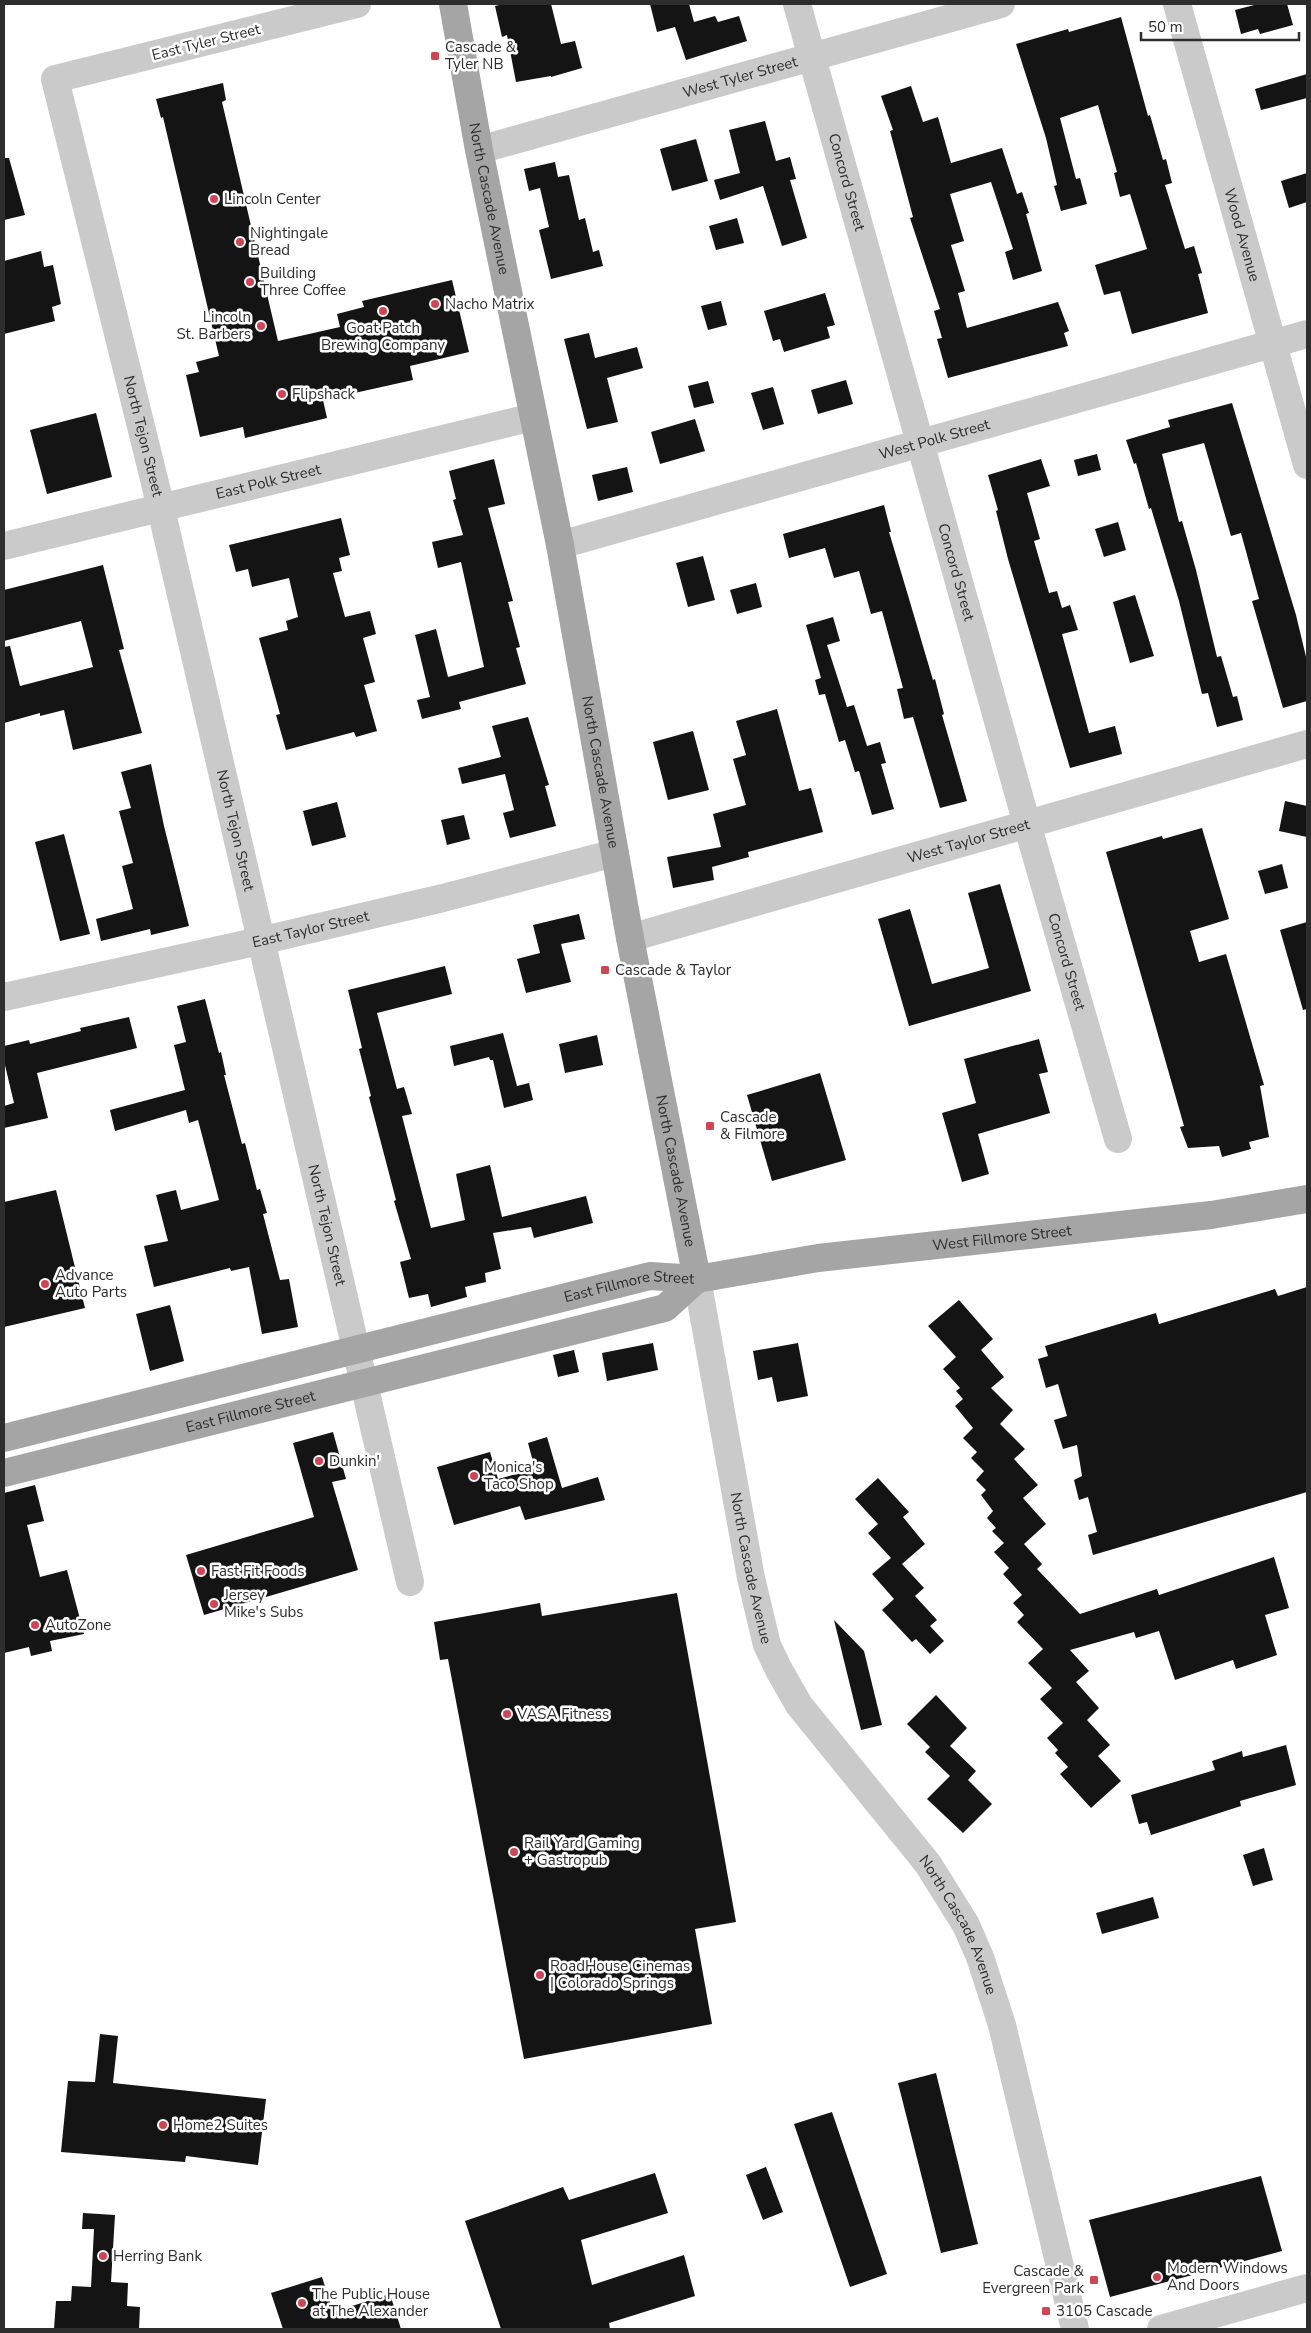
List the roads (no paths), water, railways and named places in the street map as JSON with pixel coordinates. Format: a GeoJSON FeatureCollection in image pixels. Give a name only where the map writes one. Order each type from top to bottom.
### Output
{"type":"FeatureCollection","features":[{"type":"Feature","properties":{"kind":"main road","name":"North Cascade Avenue"},"geometry":{"type":"LineString","coordinates":[[453,4],[479,150],[560,545],[630,938],[697,1279]]}},
{"type":"Feature","properties":{"kind":"main road","name":"West Fillmore Street"},"geometry":{"type":"LineString","coordinates":[[697,1279],[818,1258],[1211,1214],[1307,1199]]}},
{"type":"Feature","properties":{"kind":"main road","name":"East Fillmore Street"},"geometry":{"type":"LineString","coordinates":[[4,1438],[650,1276],[697,1279]]}},
{"type":"Feature","properties":{"kind":"main road","name":"East Fillmore Street"},"geometry":{"type":"LineString","coordinates":[[4,1473],[665,1308],[697,1279]]}},
{"type":"Feature","properties":{"kind":"street","name":"East Tyler Street"},"geometry":{"type":"LineString","coordinates":[[55,80],[357,4]]}},
{"type":"Feature","properties":{"kind":"street","name":"Concord Street"},"geometry":{"type":"LineString","coordinates":[[797,4],[1118,1139]]}},
{"type":"Feature","properties":{"kind":"street","name":"West Tyler Street"},"geometry":{"type":"LineString","coordinates":[[479,150],[1001,4]]}},
{"type":"Feature","properties":{"kind":"street","name":"Wood Avenue"},"geometry":{"type":"LineString","coordinates":[[1177,4],[1307,465]]}},
{"type":"Feature","properties":{"kind":"street","name":"North Tejon Street"},"geometry":{"type":"LineString","coordinates":[[55,80],[160,508],[260,941],[358,1350],[410,1582]]}},
{"type":"Feature","properties":{"kind":"street","name":"West Polk Street"},"geometry":{"type":"LineString","coordinates":[[560,545],[1307,334]]}},
{"type":"Feature","properties":{"kind":"street","name":"East Polk Street"},"geometry":{"type":"LineString","coordinates":[[4,546],[533,417]]}},
{"type":"Feature","properties":{"kind":"street","name":"West Taylor Street"},"geometry":{"type":"LineString","coordinates":[[630,938],[1028,826],[1307,744]]}},
{"type":"Feature","properties":{"kind":"street","name":"East Taylor Street"},"geometry":{"type":"LineString","coordinates":[[4,997],[260,941],[443,898],[615,853]]}},
{"type":"Feature","properties":{"kind":"street","name":"North Cascade Avenue"},"geometry":{"type":"LineString","coordinates":[[697,1279],[751,1578],[767,1645],[778,1670],[800,1705],[928,1864],[966,1925],[980,1957],[1002,2025],[1074,2329]]}},
{"type":"Feature","properties":{"kind":"street"},"geometry":{"type":"LineString","coordinates":[[1161,2329],[1307,2288]]}},
{"type":"Feature","properties":{"kind":"place","name":"Cascade & Tyler NB"},"geometry":{"type":"Point","coordinates":[435,56]}},
{"type":"Feature","properties":{"kind":"place","name":"Lincoln Center"},"geometry":{"type":"Point","coordinates":[214,199]}},
{"type":"Feature","properties":{"kind":"place","name":"Nightingale Bread"},"geometry":{"type":"Point","coordinates":[240,242]}},
{"type":"Feature","properties":{"kind":"place","name":"Building Three Coffee"},"geometry":{"type":"Point","coordinates":[250,282]}},
{"type":"Feature","properties":{"kind":"place","name":"Nacho Matrix"},"geometry":{"type":"Point","coordinates":[435,304]}},
{"type":"Feature","properties":{"kind":"place","name":"Goat Patch Brewing Company"},"geometry":{"type":"Point","coordinates":[383,311]}},
{"type":"Feature","properties":{"kind":"place","name":"Lincoln St. Barbers"},"geometry":{"type":"Point","coordinates":[261,326]}},
{"type":"Feature","properties":{"kind":"place","name":"Flipshack"},"geometry":{"type":"Point","coordinates":[282,394]}},
{"type":"Feature","properties":{"kind":"place","name":"Cascade & Taylor"},"geometry":{"type":"Point","coordinates":[605,970]}},
{"type":"Feature","properties":{"kind":"place","name":"Cascade & Filmore"},"geometry":{"type":"Point","coordinates":[710,1126]}},
{"type":"Feature","properties":{"kind":"place","name":"Advance Auto Parts"},"geometry":{"type":"Point","coordinates":[45,1284]}},
{"type":"Feature","properties":{"kind":"place","name":"Dunkin'"},"geometry":{"type":"Point","coordinates":[319,1461]}},
{"type":"Feature","properties":{"kind":"place","name":"Monica's Taco Shop"},"geometry":{"type":"Point","coordinates":[474,1476]}},
{"type":"Feature","properties":{"kind":"place","name":"Fast Fit Foods"},"geometry":{"type":"Point","coordinates":[201,1571]}},
{"type":"Feature","properties":{"kind":"place","name":"Jersey Mike's Subs"},"geometry":{"type":"Point","coordinates":[214,1604]}},
{"type":"Feature","properties":{"kind":"place","name":"AutoZone"},"geometry":{"type":"Point","coordinates":[35,1625]}},
{"type":"Feature","properties":{"kind":"place","name":"VASA Fitness"},"geometry":{"type":"Point","coordinates":[507,1714]}},
{"type":"Feature","properties":{"kind":"place","name":"Rail Yard Gaming + Gastropub"},"geometry":{"type":"Point","coordinates":[514,1852]}},
{"type":"Feature","properties":{"kind":"place","name":"RoadHouse Cinemas | Colorado Springs"},"geometry":{"type":"Point","coordinates":[540,1975]}},
{"type":"Feature","properties":{"kind":"place","name":"Home2 Suites"},"geometry":{"type":"Point","coordinates":[163,2125]}},
{"type":"Feature","properties":{"kind":"place","name":"Herring Bank"},"geometry":{"type":"Point","coordinates":[103,2256]}},
{"type":"Feature","properties":{"kind":"place","name":"Modern Windows And Doors"},"geometry":{"type":"Point","coordinates":[1157,2277]}},
{"type":"Feature","properties":{"kind":"place","name":"Cascade & Evergreen Park"},"geometry":{"type":"Point","coordinates":[1094,2280]}},
{"type":"Feature","properties":{"kind":"place","name":"The Public House at The Alexander"},"geometry":{"type":"Point","coordinates":[302,2303]}},
{"type":"Feature","properties":{"kind":"place","name":"3105 Cascade"},"geometry":{"type":"Point","coordinates":[1046,2311]}}]}
